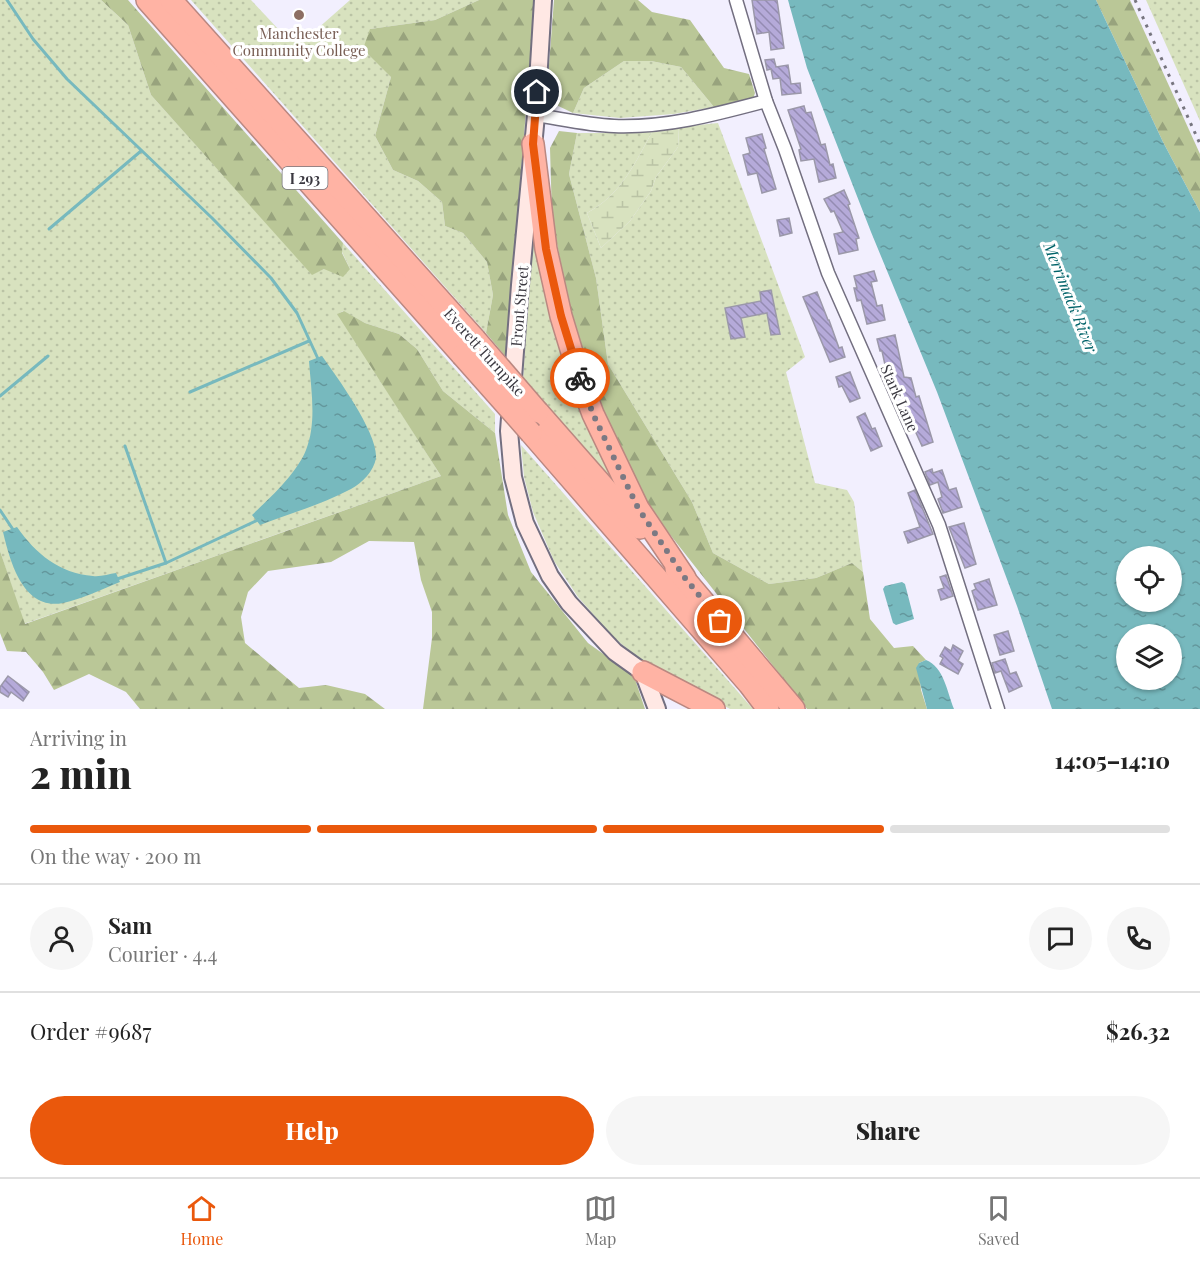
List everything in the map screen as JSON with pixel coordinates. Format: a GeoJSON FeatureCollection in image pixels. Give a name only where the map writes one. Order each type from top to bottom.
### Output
{"type":"FeatureCollection","features":[{"type":"Feature","properties":{"kind":"highway","name":"Everett Turnpike"},"geometry":{"type":"LineString","coordinates":[[147,0],[469,347],[538,412],[685,578],[794,709]]}},
{"type":"Feature","properties":{"kind":"highway","name":"Everett Turnpike"},"geometry":{"type":"LineString","coordinates":[[171,0],[469,347],[531,433],[749,684],[768,709]]}},
{"type":"Feature","properties":{"kind":"highway"},"geometry":{"type":"LineString","coordinates":[[533,144],[546,249],[561,316],[581,382],[593,414],[638,508],[685,578]]}},
{"type":"Feature","properties":{"kind":"highway"},"geometry":{"type":"LineString","coordinates":[[643,672],[714,709]]}},
{"type":"Feature","properties":{"kind":"highway"},"geometry":{"type":"LineString","coordinates":[[672,709],[679,700],[691,697]]}},
{"type":"Feature","properties":{"kind":"main road","name":"Front Street"},"geometry":{"type":"LineString","coordinates":[[543,0],[536,115],[509,431],[513,477],[525,523],[550,576],[560,591],[615,652],[643,672]]}},
{"type":"Feature","properties":{"kind":"main road"},"geometry":{"type":"LineString","coordinates":[[643,672],[657,709]]}},
{"type":"Feature","properties":{"kind":"street","name":"Stark Lane"},"geometry":{"type":"LineString","coordinates":[[736,0],[766,101],[828,273],[939,525],[998,709]]}},
{"type":"Feature","properties":{"kind":"street"},"geometry":{"type":"LineString","coordinates":[[536,115],[604,125],[637,126],[695,119],[766,101]]}},
{"type":"Feature","properties":{"kind":"green space"},"geometry":{"type":"Polygon","coordinates":[[[0,0],[101,0],[128,25],[151,95],[312,274],[324,269],[350,269],[342,252],[343,243],[495,414],[495,433],[443,391],[417,349],[399,334],[365,323],[343,311],[338,314],[441,476],[24,624],[0,551],[0,0]]]}},
{"type":"Feature","properties":{"kind":"green space"},"geometry":{"type":"Polygon","coordinates":[[[101,0],[128,0],[343,243],[342,253],[350,269],[343,277],[324,269],[312,275],[151,95],[128,25],[101,0]]]}},
{"type":"Feature","properties":{"kind":"green space"},"geometry":{"type":"Polygon","coordinates":[[[191,0],[251,0],[281,32],[300,36],[316,30],[350,0],[479,0],[435,20],[370,29],[391,77],[375,136],[393,170],[418,181],[442,202],[445,226],[463,233],[487,262],[493,295],[486,333],[191,0]]]}},
{"type":"Feature","properties":{"kind":"green space"},"geometry":{"type":"Polygon","coordinates":[[[479,0],[535,0],[506,357],[486,333],[493,295],[487,262],[463,233],[445,226],[442,202],[418,181],[393,170],[375,136],[391,77],[363,49],[370,29],[435,20],[479,0]]]}},
{"type":"Feature","properties":{"kind":"green space"},"geometry":{"type":"Polygon","coordinates":[[[554,0],[638,0],[652,12],[690,20],[724,68],[749,74],[755,93],[753,99],[714,107],[681,67],[651,61],[624,61],[584,88],[573,113],[552,103],[547,91],[554,0]]]}},
{"type":"Feature","properties":{"kind":"green space"},"geometry":{"type":"Polygon","coordinates":[[[1096,0],[1130,0],[1200,154],[1200,212],[1163,142],[1096,0]]]}},
{"type":"Feature","properties":{"kind":"green space"},"geometry":{"type":"Polygon","coordinates":[[[1146,0],[1200,0],[1200,121],[1146,0]]]}},
{"type":"Feature","properties":{"kind":"green space"},"geometry":{"type":"Polygon","coordinates":[[[624,61],[651,61],[681,67],[714,107],[674,114],[620,118],[573,113],[584,88],[624,61]]]}},
{"type":"Feature","properties":{"kind":"green space"},"geometry":{"type":"Polygon","coordinates":[[[718,123],[805,357],[786,372],[815,483],[847,490],[854,502],[863,572],[852,563],[816,578],[769,584],[713,553],[692,502],[608,364],[596,278],[569,174],[577,133],[625,133],[653,130],[618,188],[599,206],[587,213],[601,248],[630,221],[651,191],[656,177],[678,147],[679,127],[718,123]]]}},
{"type":"Feature","properties":{"kind":"green space"},"geometry":{"type":"Polygon","coordinates":[[[679,127],[678,147],[656,177],[651,191],[630,221],[601,248],[587,213],[599,206],[618,188],[653,130],[679,127]]]}},
{"type":"Feature","properties":{"kind":"green space"},"geometry":{"type":"Polygon","coordinates":[[[559,131],[577,133],[569,174],[596,278],[608,364],[692,502],[713,553],[769,584],[816,578],[852,563],[863,572],[870,619],[894,648],[913,646],[926,660],[919,663],[921,690],[927,709],[807,709],[646,504],[600,410],[570,312],[552,217],[550,148],[559,131]]]}},
{"type":"Feature","properties":{"kind":"green space"},"geometry":{"type":"Polygon","coordinates":[[[534,205],[619,482],[615,485],[523,380],[534,205]]]}},
{"type":"Feature","properties":{"kind":"green space"},"geometry":{"type":"Polygon","coordinates":[[[344,311],[365,323],[399,334],[417,349],[443,391],[495,433],[508,515],[531,572],[588,643],[634,676],[645,709],[423,709],[432,638],[432,612],[421,580],[414,542],[369,541],[331,562],[268,571],[248,592],[241,617],[245,643],[299,688],[326,685],[365,694],[385,709],[140,709],[126,692],[89,674],[54,690],[43,672],[26,652],[7,651],[0,633],[0,551],[25,624],[441,476],[337,314],[344,311]]]}},
{"type":"Feature","properties":{"kind":"green space"},"geometry":{"type":"Polygon","coordinates":[[[521,445],[753,709],[730,709],[647,665],[613,637],[578,597],[554,561],[533,512],[524,477],[521,445]]]}},
{"type":"Feature","properties":{"kind":"water","name":"Merrimack River"},"geometry":{"type":"Polygon","coordinates":[[[788,0],[1096,0],[1163,142],[1200,212],[1200,709],[1052,709],[1017,606],[937,392],[807,68],[788,0]]]}},
{"type":"Feature","properties":{"kind":"water"},"geometry":{"type":"Polygon","coordinates":[[[322,356],[371,434],[375,447],[375,463],[367,476],[351,489],[318,504],[260,525],[252,515],[290,476],[306,450],[312,417],[309,361],[322,356]]]}},
{"type":"Feature","properties":{"kind":"water"},"geometry":{"type":"Polygon","coordinates":[[[17,527],[40,554],[59,566],[69,571],[93,576],[116,573],[120,582],[63,603],[49,603],[38,599],[28,592],[21,581],[6,544],[3,532],[17,527]]]}},
{"type":"Feature","properties":{"kind":"water"},"geometry":{"type":"Polygon","coordinates":[[[902,582],[905,584],[914,619],[896,625],[893,623],[883,589],[885,586],[902,582]]]}},
{"type":"Feature","properties":{"kind":"water"},"geometry":{"type":"Polygon","coordinates":[[[926,660],[932,663],[941,674],[954,709],[927,709],[916,668],[919,663],[926,660]]]}},
{"type":"Feature","properties":{"kind":"building"},"geometry":{"type":"Polygon","coordinates":[[[752,0],[777,0],[784,48],[771,50],[769,32],[757,34],[752,0]]]}},
{"type":"Feature","properties":{"kind":"building"},"geometry":{"type":"Polygon","coordinates":[[[774,59],[776,67],[788,65],[791,84],[800,83],[801,93],[782,95],[780,78],[773,79],[771,69],[767,70],[765,60],[774,59]]]}},
{"type":"Feature","properties":{"kind":"building"},"geometry":{"type":"Polygon","coordinates":[[[804,106],[806,113],[811,112],[821,145],[825,144],[836,178],[819,182],[814,159],[801,161],[799,150],[801,149],[788,110],[804,106]]]}},
{"type":"Feature","properties":{"kind":"building"},"geometry":{"type":"Polygon","coordinates":[[[762,134],[776,189],[762,193],[757,173],[748,175],[743,155],[750,153],[746,138],[762,134]]]}},
{"type":"Feature","properties":{"kind":"building"},"geometry":{"type":"Polygon","coordinates":[[[844,190],[859,238],[856,239],[858,250],[839,254],[834,234],[843,232],[834,211],[831,212],[824,199],[844,190]]]}},
{"type":"Feature","properties":{"kind":"building"},"geometry":{"type":"Polygon","coordinates":[[[789,218],[792,233],[780,236],[777,220],[789,218]]]}},
{"type":"Feature","properties":{"kind":"building"},"geometry":{"type":"Polygon","coordinates":[[[874,271],[877,281],[871,282],[877,306],[882,305],[885,320],[867,324],[861,300],[857,301],[854,276],[874,271]]]}},
{"type":"Feature","properties":{"kind":"building"},"geometry":{"type":"Polygon","coordinates":[[[771,290],[780,334],[771,335],[767,313],[741,318],[745,337],[731,339],[725,308],[761,301],[760,292],[771,290]]]}},
{"type":"Feature","properties":{"kind":"building"},"geometry":{"type":"Polygon","coordinates":[[[817,292],[839,348],[842,347],[845,357],[830,362],[803,297],[817,292]]]}},
{"type":"Feature","properties":{"kind":"building"},"geometry":{"type":"Polygon","coordinates":[[[895,335],[904,377],[911,378],[933,442],[922,446],[908,415],[901,391],[894,393],[890,373],[887,374],[877,339],[895,335]]]}},
{"type":"Feature","properties":{"kind":"building"},"geometry":{"type":"Polygon","coordinates":[[[850,372],[860,398],[850,402],[842,386],[839,387],[836,377],[850,372]]]}},
{"type":"Feature","properties":{"kind":"building"},"geometry":{"type":"Polygon","coordinates":[[[865,413],[872,429],[875,428],[882,446],[871,451],[857,417],[865,413]]]}},
{"type":"Feature","properties":{"kind":"building"},"geometry":{"type":"Polygon","coordinates":[[[932,469],[933,473],[942,470],[949,490],[956,488],[962,507],[943,513],[938,499],[942,497],[938,482],[930,485],[925,472],[932,469]]]}},
{"type":"Feature","properties":{"kind":"building"},"geometry":{"type":"Polygon","coordinates":[[[915,490],[933,534],[908,543],[904,532],[920,527],[908,493],[915,490]]]}},
{"type":"Feature","properties":{"kind":"building"},"geometry":{"type":"Polygon","coordinates":[[[964,523],[976,564],[965,568],[949,527],[964,523]]]}},
{"type":"Feature","properties":{"kind":"building"},"geometry":{"type":"Polygon","coordinates":[[[946,575],[953,596],[941,600],[938,590],[944,588],[940,577],[946,575]]]}},
{"type":"Feature","properties":{"kind":"building"},"geometry":{"type":"Polygon","coordinates":[[[989,579],[997,605],[978,610],[972,591],[976,589],[974,584],[989,579]]]}},
{"type":"Feature","properties":{"kind":"building"},"geometry":{"type":"Polygon","coordinates":[[[1008,631],[1014,651],[1000,655],[994,635],[1008,631]]]}},
{"type":"Feature","properties":{"kind":"building"},"geometry":{"type":"Polygon","coordinates":[[[953,645],[963,651],[958,661],[963,664],[958,674],[940,664],[943,658],[940,656],[945,647],[951,651],[953,645]]]}},
{"type":"Feature","properties":{"kind":"building"},"geometry":{"type":"Polygon","coordinates":[[[1005,659],[1010,674],[1016,672],[1022,686],[1009,692],[1001,671],[995,673],[992,663],[1005,659]]]}},
{"type":"Feature","properties":{"kind":"building"},"geometry":{"type":"Polygon","coordinates":[[[8,676],[29,692],[23,701],[11,692],[8,697],[0,692],[0,687],[8,676]]]}},
{"type":"Feature","properties":{"kind":"waterway"},"geometry":{"type":"LineString","coordinates":[[7,0],[33,39],[67,79],[271,278],[297,313],[319,361]]}},
{"type":"Feature","properties":{"kind":"waterway"},"geometry":{"type":"LineString","coordinates":[[49,229],[141,151]]}},
{"type":"Feature","properties":{"kind":"waterway"},"geometry":{"type":"LineString","coordinates":[[190,392],[309,341]]}},
{"type":"Feature","properties":{"kind":"waterway"},"geometry":{"type":"LineString","coordinates":[[0,396],[48,356]]}},
{"type":"Feature","properties":{"kind":"waterway"},"geometry":{"type":"LineString","coordinates":[[125,446],[166,563]]}},
{"type":"Feature","properties":{"kind":"waterway"},"geometry":{"type":"LineString","coordinates":[[0,510],[14,531]]}},
{"type":"Feature","properties":{"kind":"waterway"},"geometry":{"type":"LineString","coordinates":[[117,579],[166,563],[260,519]]}},
{"type":"Feature","properties":{"kind":"railway"},"geometry":{"type":"LineString","coordinates":[[1135,0],[1200,144]]}},
{"type":"Feature","properties":{"kind":"way so far"},"geometry":{"type":"LineString","coordinates":[[580,378],[593,414],[638,508],[685,578],[720,621]]}},
{"type":"Feature","properties":{"kind":"place","name":"Manchester Community College"},"geometry":{"type":"Point","coordinates":[299,15]}},
{"type":"Feature","properties":{"kind":"route"},"geometry":{"type":"LineString","coordinates":[[537,92],[533,144],[546,249],[561,316],[580,378]]}}]}
